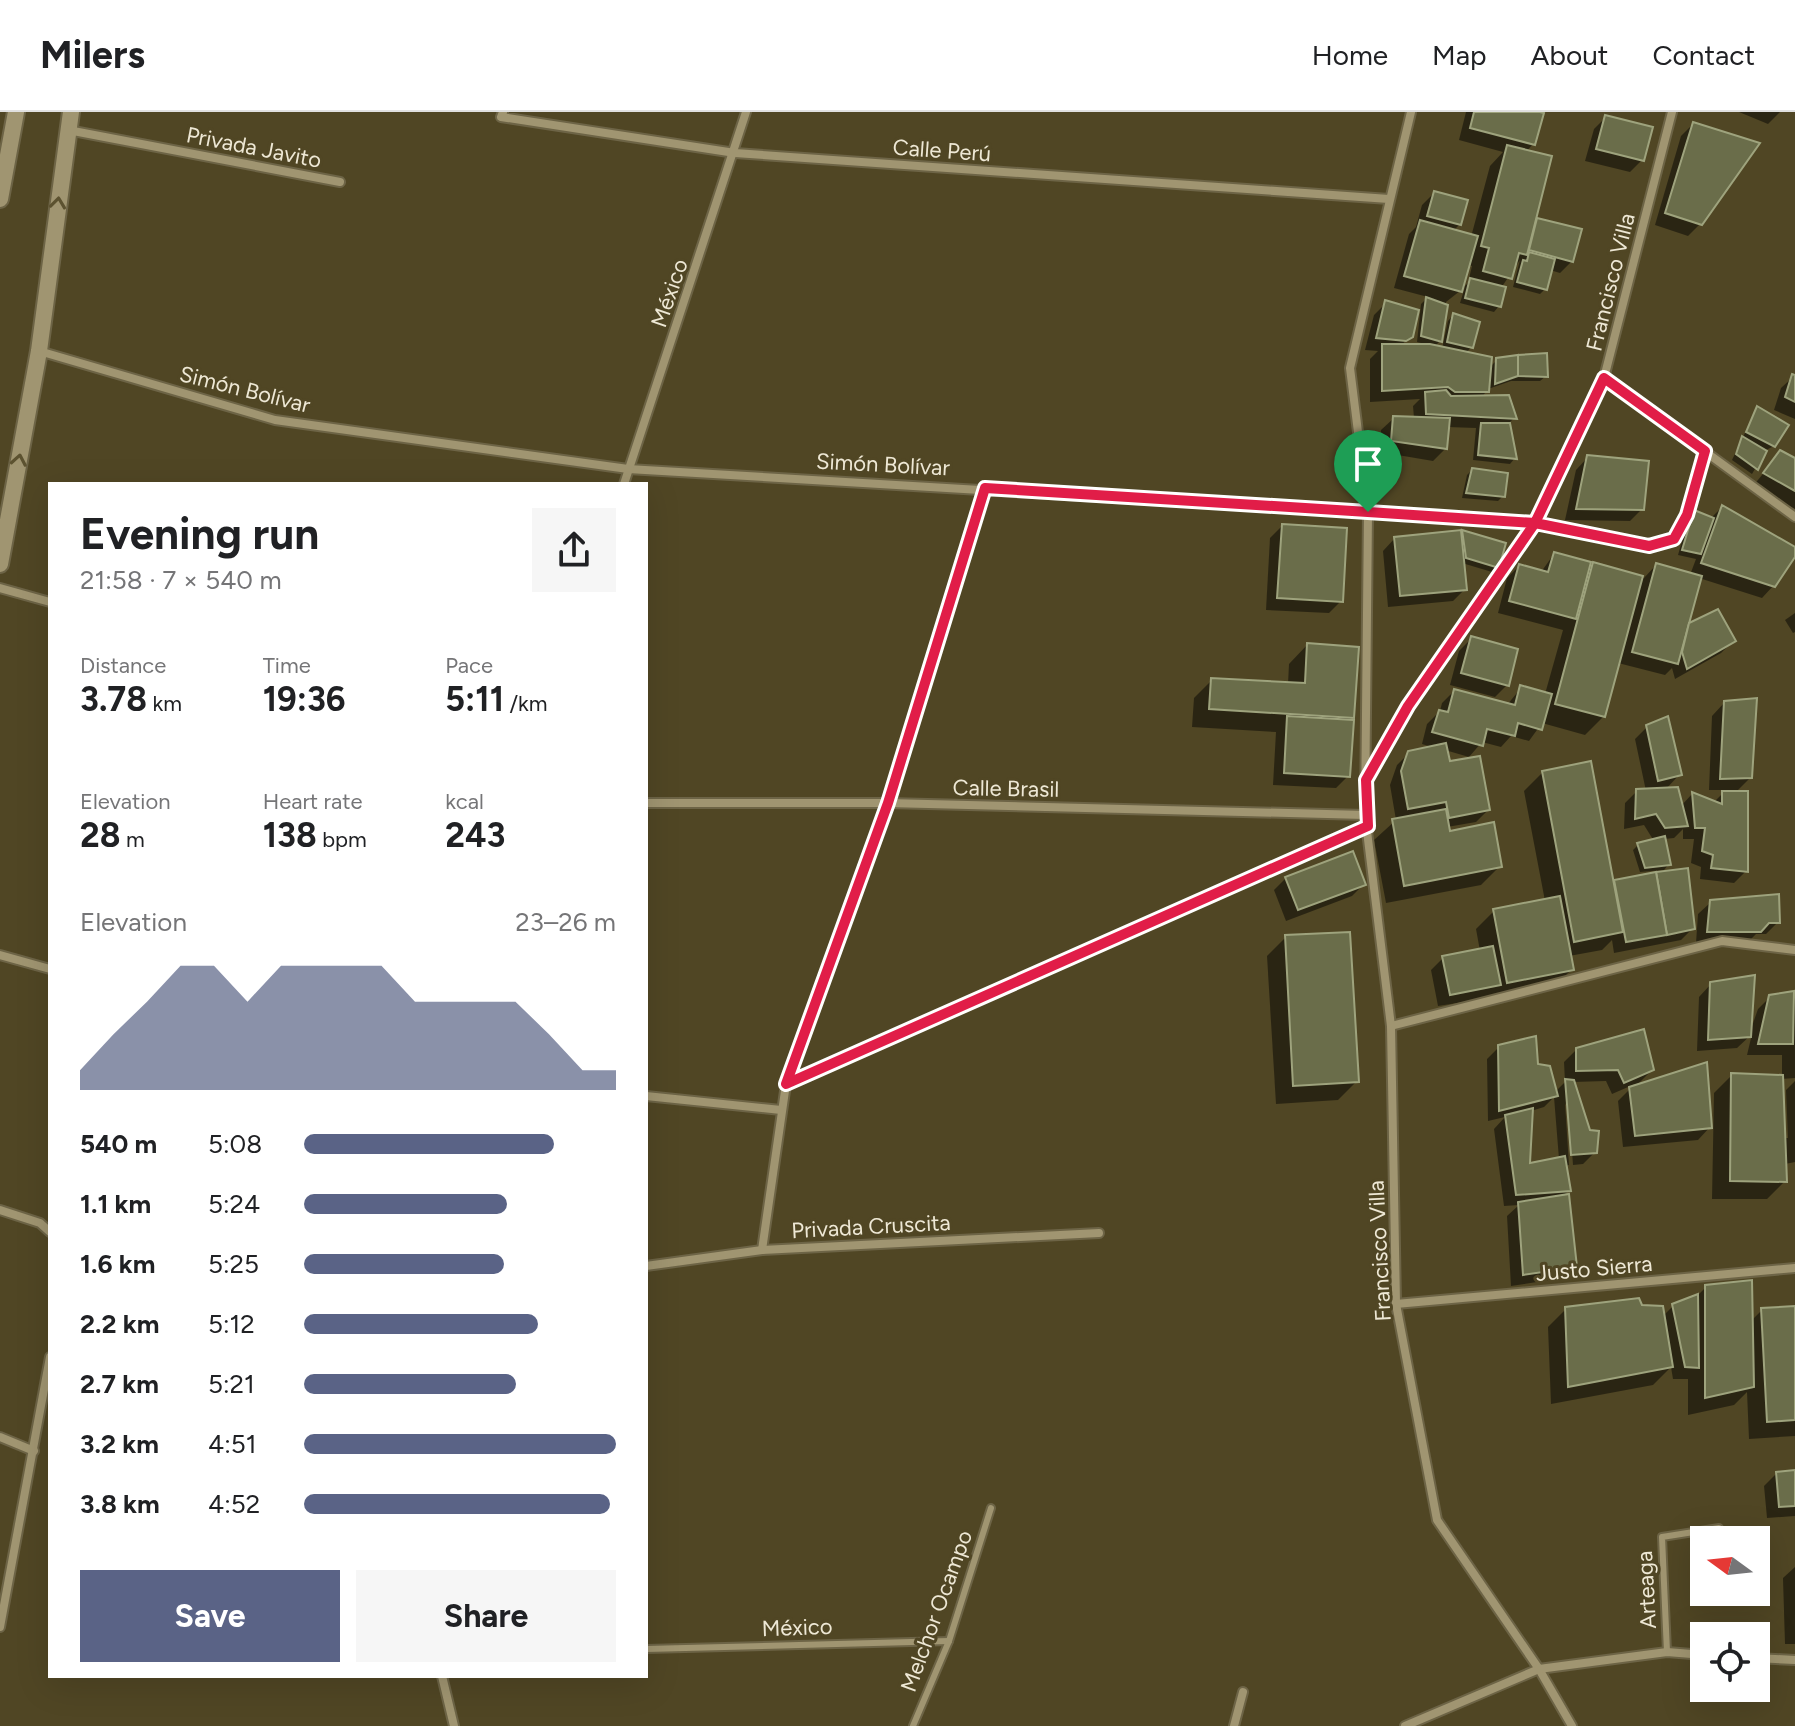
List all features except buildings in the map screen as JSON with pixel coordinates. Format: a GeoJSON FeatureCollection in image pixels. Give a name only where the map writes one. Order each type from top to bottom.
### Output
{"type":"FeatureCollection","features":[{"type":"Feature","properties":{"kind":"main road"},"geometry":{"type":"LineString","coordinates":[[0,199],[16,112]]}},
{"type":"Feature","properties":{"kind":"main road"},"geometry":{"type":"LineString","coordinates":[[0,564],[39,351],[71,112]]}},
{"type":"Feature","properties":{"kind":"street","name":"Calle Perú"},"geometry":{"type":"LineString","coordinates":[[503,112],[501,117],[735,153],[1389,199]]}},
{"type":"Feature","properties":{"kind":"street","name":"México"},"geometry":{"type":"LineString","coordinates":[[625,482],[746,112]]}},
{"type":"Feature","properties":{"kind":"street","name":"Francisco Villa"},"geometry":{"type":"LineString","coordinates":[[1411,112],[1350,368],[1368,512],[1365,815],[1391,1026],[1396,1304],[1437,1520],[1539,1669],[1572,1726]]}},
{"type":"Feature","properties":{"kind":"street","name":"Francisco Villa"},"geometry":{"type":"LineString","coordinates":[[1366,780],[1408,706],[1535,523],[1604,378],[1672,112]]}},
{"type":"Feature","properties":{"kind":"street","name":"Privada Javito"},"geometry":{"type":"LineString","coordinates":[[68,130],[340,182]]}},
{"type":"Feature","properties":{"kind":"street","name":"Simón Bolívar"},"geometry":{"type":"LineString","coordinates":[[39,351],[275,420],[628,469],[1535,523],[1649,546],[1674,539],[1687,515],[1705,451]]}},
{"type":"Feature","properties":{"kind":"street"},"geometry":{"type":"LineString","coordinates":[[1604,378],[1795,517]]}},
{"type":"Feature","properties":{"kind":"street"},"geometry":{"type":"LineString","coordinates":[[762,1250],[786,1084],[888,803],[985,488]]}},
{"type":"Feature","properties":{"kind":"street"},"geometry":{"type":"LineString","coordinates":[[0,588],[48,601]]}},
{"type":"Feature","properties":{"kind":"street","name":"Calle Brasil"},"geometry":{"type":"LineString","coordinates":[[648,803],[888,803],[1365,815]]}},
{"type":"Feature","properties":{"kind":"street"},"geometry":{"type":"LineString","coordinates":[[786,1084],[1368,826]]}},
{"type":"Feature","properties":{"kind":"street"},"geometry":{"type":"LineString","coordinates":[[1391,1026],[1722,941],[1795,950]]}},
{"type":"Feature","properties":{"kind":"street"},"geometry":{"type":"LineString","coordinates":[[0,955],[48,968]]}},
{"type":"Feature","properties":{"kind":"street"},"geometry":{"type":"LineString","coordinates":[[648,1096],[781,1110]]}},
{"type":"Feature","properties":{"kind":"street"},"geometry":{"type":"LineString","coordinates":[[0,1210],[40,1223],[48,1230]]}},
{"type":"Feature","properties":{"kind":"street","name":"Privada Cruscita"},"geometry":{"type":"LineString","coordinates":[[648,1266],[762,1250],[1099,1233]]}},
{"type":"Feature","properties":{"kind":"street","name":"Justo Sierra"},"geometry":{"type":"LineString","coordinates":[[1396,1304],[1795,1268]]}},
{"type":"Feature","properties":{"kind":"street"},"geometry":{"type":"LineString","coordinates":[[0,1627],[48,1369]]}},
{"type":"Feature","properties":{"kind":"street"},"geometry":{"type":"LineString","coordinates":[[0,1437],[34,1451]]}},
{"type":"Feature","properties":{"kind":"street"},"geometry":{"type":"LineString","coordinates":[[1405,1726],[1539,1669],[1667,1652],[1690,1654]]}},
{"type":"Feature","properties":{"kind":"street"},"geometry":{"type":"LineString","coordinates":[[1770,1659],[1795,1660]]}},
{"type":"Feature","properties":{"kind":"street"},"geometry":{"type":"LineString","coordinates":[[442,1678],[454,1726]]}},
{"type":"Feature","properties":{"kind":"street"},"geometry":{"type":"LineString","coordinates":[[1234,1726],[1243,1692]]}},
{"type":"Feature","properties":{"kind":"lane","name":"Melchor Ocampo"},"geometry":{"type":"LineString","coordinates":[[913,1726],[949,1641],[991,1508]]}},
{"type":"Feature","properties":{"kind":"lane","name":"Arteaga"},"geometry":{"type":"LineString","coordinates":[[1667,1652],[1662,1537],[1690,1533]]}},
{"type":"Feature","properties":{"kind":"lane","name":"México"},"geometry":{"type":"LineString","coordinates":[[648,1649],[949,1641]]}},
{"type":"Feature","properties":{"kind":"route"},"geometry":{"type":"LineString","coordinates":[[1368,512],[985,488],[888,803],[786,1084],[1368,826],[1365,815],[1366,780],[1408,706],[1535,523],[1649,546],[1674,539],[1687,515],[1705,451],[1604,378],[1535,523],[1368,512]]}}]}
